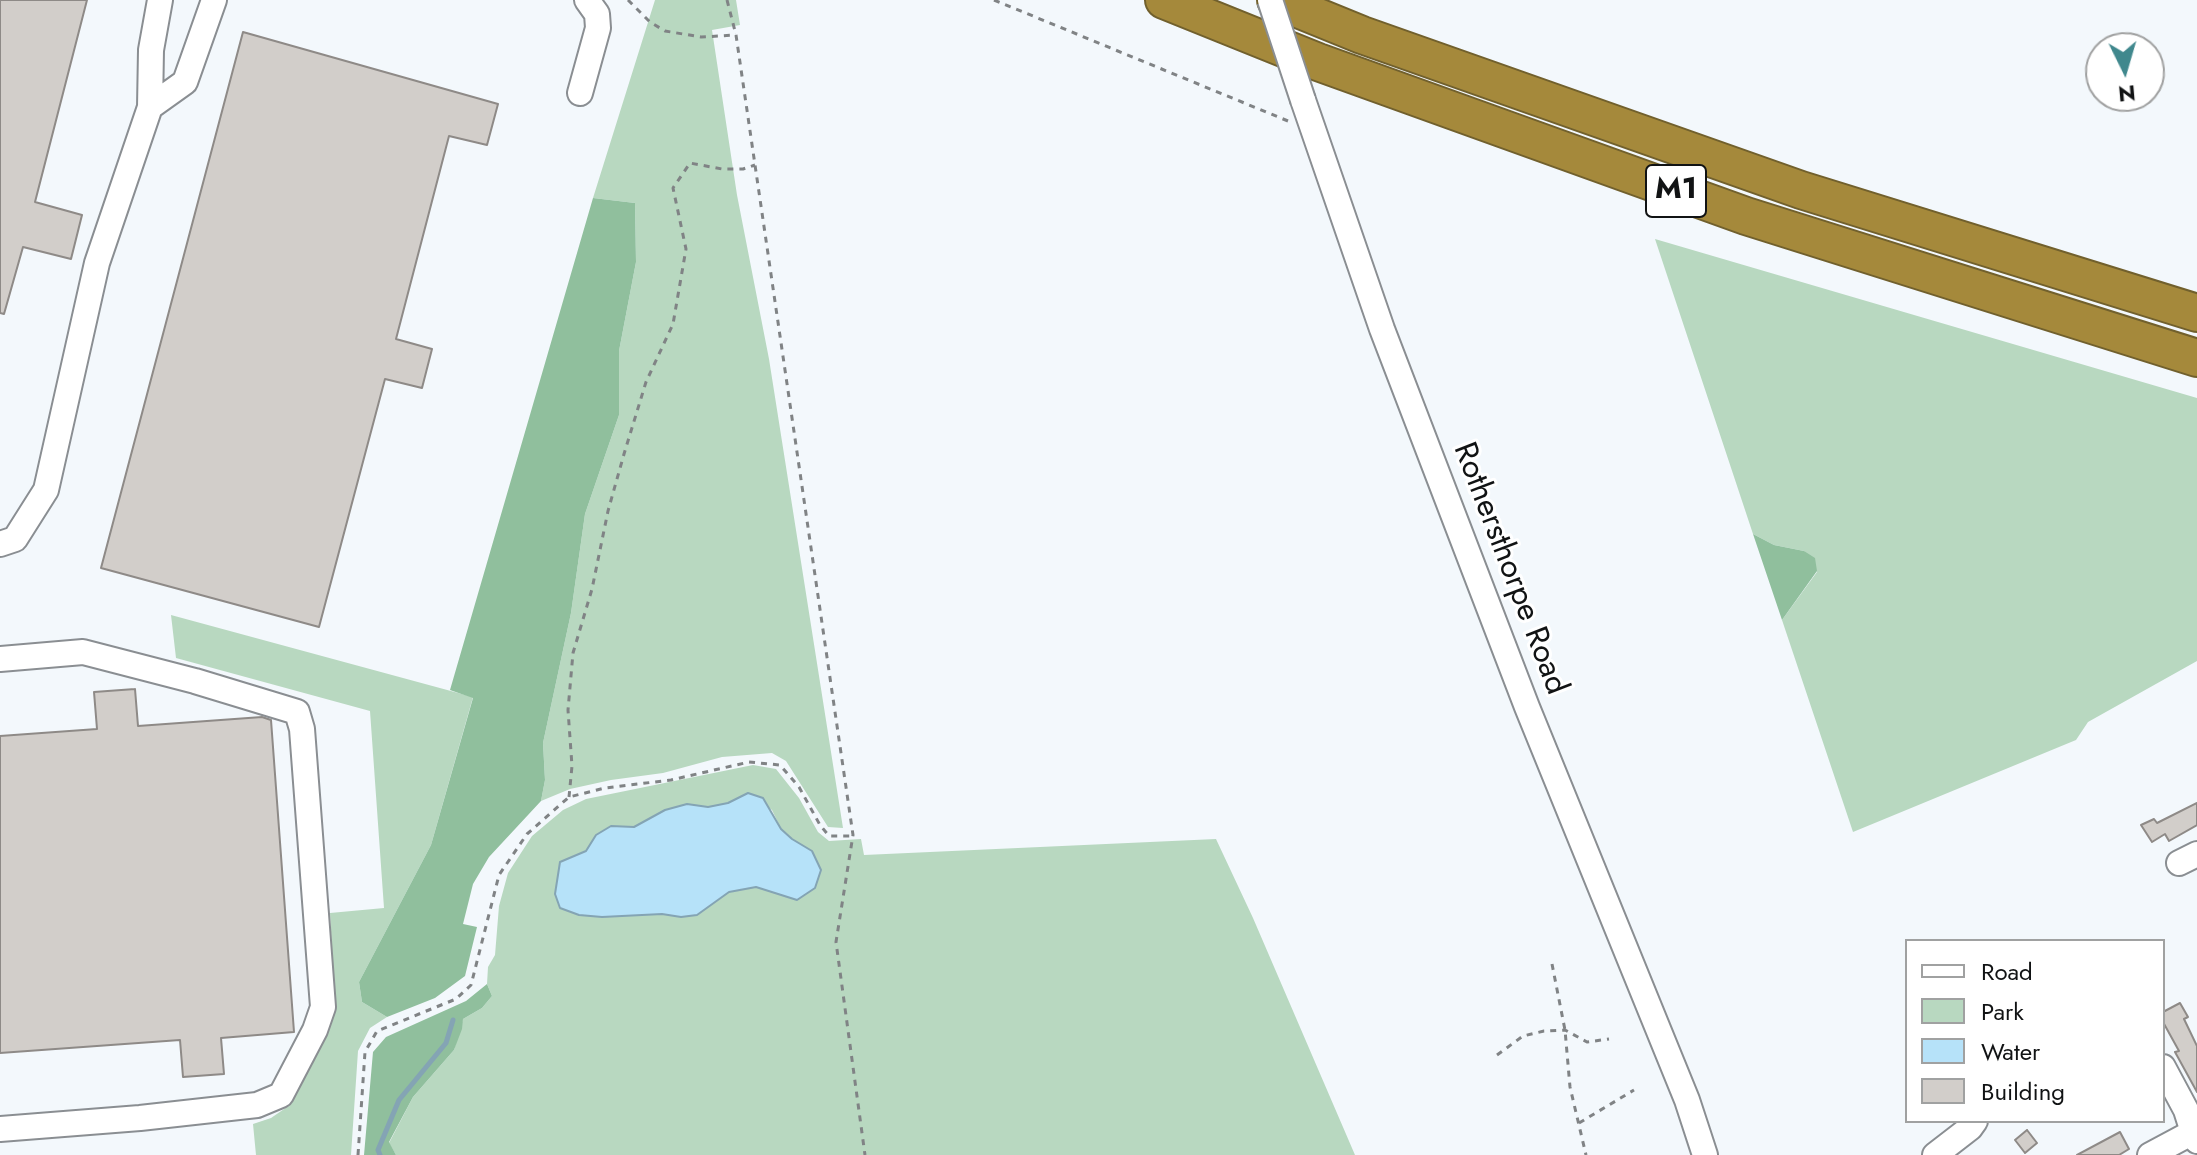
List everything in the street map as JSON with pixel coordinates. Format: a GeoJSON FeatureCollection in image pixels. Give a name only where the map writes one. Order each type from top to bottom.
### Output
{"type":"FeatureCollection","features":[{"type":"Feature","properties":{"kind":"highway","name":"M1"},"geometry":{"type":"LineString","coordinates":[[1164,0],[1318,62],[1746,216],[2197,358]]}},
{"type":"Feature","properties":{"kind":"highway","name":"M1"},"geometry":{"type":"LineString","coordinates":[[1273,0],[1362,35],[1801,190],[2197,313]]}},
{"type":"Feature","properties":{"kind":"street"},"geometry":{"type":"LineString","coordinates":[[0,544],[15,539],[46,490],[97,263],[150,107],[151,50],[160,0]]}},
{"type":"Feature","properties":{"kind":"street"},"geometry":{"type":"LineString","coordinates":[[150,107],[185,82],[214,0]]}},
{"type":"Feature","properties":{"kind":"street"},"geometry":{"type":"LineString","coordinates":[[580,93],[598,28],[597,14],[587,0]]}},
{"type":"Feature","properties":{"kind":"street","name":"Rothersthorpe Road"},"geometry":{"type":"LineString","coordinates":[[1273,0],[1303,100],[1388,344],[1527,707],[1687,1100],[1705,1155]]}},
{"type":"Feature","properties":{"kind":"street"},"geometry":{"type":"LineString","coordinates":[[0,659],[83,652],[297,712],[302,729],[323,1007],[315,1030],[281,1095],[257,1105],[0,1129]]}},
{"type":"Feature","properties":{"kind":"street"},"geometry":{"type":"LineString","coordinates":[[2150,1155],[2195,1137],[2186,1110],[2165,1071]]}},
{"type":"Feature","properties":{"kind":"street"},"geometry":{"type":"LineString","coordinates":[[1947,1152],[1973,1124]]}},
{"type":"Feature","properties":{"kind":"path"},"geometry":{"type":"LineString","coordinates":[[628,0],[650,22],[665,31],[701,37],[736,35]]}},
{"type":"Feature","properties":{"kind":"path"},"geometry":{"type":"LineString","coordinates":[[727,0],[736,35],[853,835],[836,942],[865,1155]]}},
{"type":"Feature","properties":{"kind":"path"},"geometry":{"type":"LineString","coordinates":[[994,0],[1314,131]]}},
{"type":"Feature","properties":{"kind":"path"},"geometry":{"type":"LineString","coordinates":[[569,797],[572,766],[568,710],[573,653],[592,589],[608,511],[624,454],[646,382],[673,324],[686,249],[673,188],[690,163],[722,169],[743,169],[755,165]]}},
{"type":"Feature","properties":{"kind":"path"},"geometry":{"type":"LineString","coordinates":[[358,1155],[365,1052],[377,1031],[456,999],[471,985],[499,875],[527,834],[569,797],[605,788],[671,780],[749,762],[780,765],[799,787],[829,836],[853,835]]}},
{"type":"Feature","properties":{"kind":"path"},"geometry":{"type":"LineString","coordinates":[[1552,964],[1565,1030],[1570,1087],[1586,1155]]}},
{"type":"Feature","properties":{"kind":"path"},"geometry":{"type":"LineString","coordinates":[[1497,1055],[1523,1036],[1565,1030],[1587,1042],[1609,1039]]}},
{"type":"Feature","properties":{"kind":"path"},"geometry":{"type":"LineString","coordinates":[[1578,1123],[1634,1090]]}},
{"type":"Feature","properties":{"kind":"green space"},"geometry":{"type":"Polygon","coordinates":[[[655,0],[736,0],[740,25],[712,30],[737,195],[769,359],[843,828],[828,827],[786,761],[772,753],[722,757],[663,773],[611,780],[570,789],[541,801],[545,780],[543,743],[571,613],[585,514],[619,415],[619,351],[636,262],[635,203],[593,198],[655,0]]]}},
{"type":"Feature","properties":{"kind":"green space"},"geometry":{"type":"Polygon","coordinates":[[[593,198],[635,203],[636,262],[619,351],[619,415],[585,514],[571,613],[543,743],[545,780],[541,801],[489,857],[473,884],[463,924],[477,927],[465,976],[435,998],[387,1017],[362,1002],[359,982],[431,845],[473,698],[450,690],[593,198]]]}},
{"type":"Feature","properties":{"kind":"green space"},"geometry":{"type":"Polygon","coordinates":[[[1655,239],[2197,398],[2197,661],[2088,722],[2076,740],[1853,832],[1782,620],[1817,572],[1804,551],[1774,545],[1753,534],[1655,239]]]}},
{"type":"Feature","properties":{"kind":"green space"},"geometry":{"type":"Polygon","coordinates":[[[1753,534],[1774,545],[1804,551],[1815,558],[1817,571],[1782,620],[1753,534]]]}},
{"type":"Feature","properties":{"kind":"green space"},"geometry":{"type":"Polygon","coordinates":[[[171,615],[473,697],[431,845],[359,982],[362,1002],[387,1017],[370,1028],[358,1051],[351,1155],[256,1155],[253,1124],[271,1118],[290,1105],[335,1007],[330,913],[384,908],[370,711],[176,658],[171,615]]]}},
{"type":"Feature","properties":{"kind":"green space"},"geometry":{"type":"Polygon","coordinates":[[[753,765],[776,769],[799,798],[818,832],[829,841],[861,839],[864,855],[1216,839],[1355,1155],[396,1155],[389,1143],[413,1097],[454,1050],[463,1019],[482,1008],[492,996],[487,984],[488,967],[495,955],[499,906],[508,873],[532,836],[563,810],[586,799],[753,765]],[[748,793],[728,803],[708,807],[687,804],[634,827],[611,826],[586,851],[560,862],[555,894],[579,915],[662,914],[682,917],[696,915],[729,892],[756,887],[775,892],[812,851],[781,829],[772,810],[748,793]]]}},
{"type":"Feature","properties":{"kind":"green space"},"geometry":{"type":"Polygon","coordinates":[[[487,984],[492,996],[482,1008],[463,1019],[454,1050],[413,1097],[389,1142],[396,1155],[364,1155],[373,1052],[386,1037],[466,1001],[487,984]]]}},
{"type":"Feature","properties":{"kind":"water"},"geometry":{"type":"Polygon","coordinates":[[[748,793],[763,798],[781,829],[812,851],[821,870],[815,888],[797,900],[756,887],[729,892],[697,915],[681,917],[662,914],[602,917],[579,915],[560,908],[555,894],[560,862],[586,851],[596,835],[611,826],[634,827],[665,810],[687,804],[708,807],[728,803],[748,793]]]}},
{"type":"Feature","properties":{"kind":"building"},"geometry":{"type":"Polygon","coordinates":[[[0,0],[87,0],[35,202],[82,215],[71,259],[23,247],[4,314],[0,313],[0,0]]]}},
{"type":"Feature","properties":{"kind":"building"},"geometry":{"type":"Polygon","coordinates":[[[243,32],[498,104],[487,145],[449,136],[396,339],[432,349],[422,388],[385,379],[319,627],[101,568],[243,32]]]}},
{"type":"Feature","properties":{"kind":"building"},"geometry":{"type":"Polygon","coordinates":[[[135,689],[138,726],[262,717],[271,720],[294,1032],[221,1038],[224,1074],[183,1077],[180,1040],[0,1053],[0,736],[97,729],[94,692],[135,689]]]}},
{"type":"Feature","properties":{"kind":"building"},"geometry":{"type":"Polygon","coordinates":[[[2197,803],[2197,825],[2169,841],[2165,834],[2152,842],[2141,825],[2154,819],[2157,823],[2197,803]]]}},
{"type":"Feature","properties":{"kind":"building"},"geometry":{"type":"Polygon","coordinates":[[[2180,1003],[2188,1017],[2184,1019],[2197,1046],[2197,1092],[2175,1052],[2179,1051],[2165,1026],[2165,1011],[2180,1003]]]}},
{"type":"Feature","properties":{"kind":"building"},"geometry":{"type":"Polygon","coordinates":[[[2027,1130],[2037,1143],[2025,1153],[2015,1140],[2027,1130]]]}},
{"type":"Feature","properties":{"kind":"building"},"geometry":{"type":"Polygon","coordinates":[[[2120,1132],[2129,1149],[2119,1155],[2077,1155],[2120,1132]]]}},
{"type":"Feature","properties":{"kind":"waterway"},"geometry":{"type":"LineString","coordinates":[[380,1155],[378,1150],[399,1100],[446,1043],[453,1020]]}}]}
